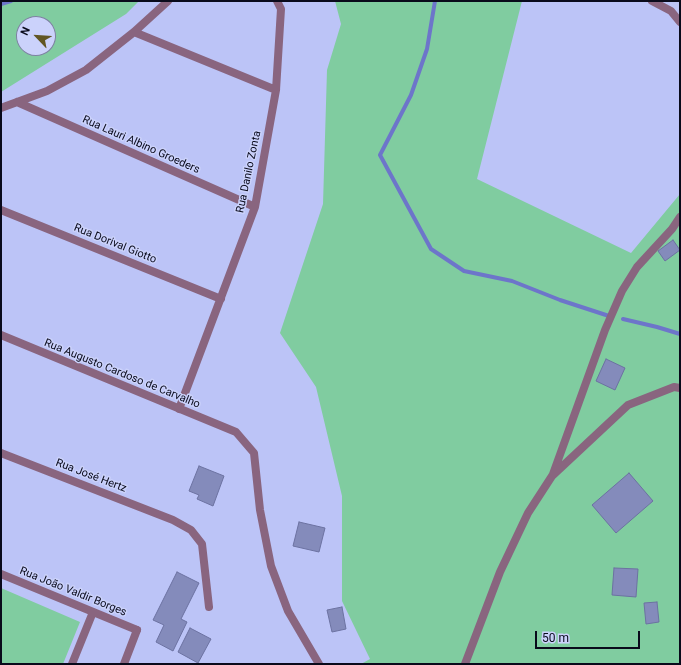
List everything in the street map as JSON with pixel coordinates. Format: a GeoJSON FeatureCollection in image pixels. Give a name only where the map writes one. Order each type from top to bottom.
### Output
{"type":"FeatureCollection","features":[{"type":"Feature","properties":{"kind":"street"},"geometry":{"type":"LineString","coordinates":[[1,108],[47,91],[86,70],[134,32],[168,1]]}},
{"type":"Feature","properties":{"kind":"street","name":"Rua Danilo Zonta"},"geometry":{"type":"LineString","coordinates":[[179,409],[255,207],[276,90],[281,9],[277,1]]}},
{"type":"Feature","properties":{"kind":"street"},"geometry":{"type":"LineString","coordinates":[[652,1],[670,11],[680,22]]}},
{"type":"Feature","properties":{"kind":"street"},"geometry":{"type":"LineString","coordinates":[[134,32],[276,90]]}},
{"type":"Feature","properties":{"kind":"street","name":"Rua Lauri Albino Groeders"},"geometry":{"type":"LineString","coordinates":[[17,102],[255,207]]}},
{"type":"Feature","properties":{"kind":"street","name":"Rua Dorival Giotto"},"geometry":{"type":"LineString","coordinates":[[1,210],[221,299]]}},
{"type":"Feature","properties":{"kind":"street"},"geometry":{"type":"LineString","coordinates":[[465,664],[500,572],[528,513],[552,476],[605,330],[622,291],[637,268],[672,229],[680,217]]}},
{"type":"Feature","properties":{"kind":"street","name":"Rua Augusto Cardoso de Carvalho"},"geometry":{"type":"LineString","coordinates":[[1,335],[236,432],[254,453],[260,510],[271,566],[288,611],[319,664]]}},
{"type":"Feature","properties":{"kind":"street"},"geometry":{"type":"LineString","coordinates":[[552,476],[628,405],[674,387],[680,388]]}},
{"type":"Feature","properties":{"kind":"street","name":"Rua José Hertz"},"geometry":{"type":"LineString","coordinates":[[1,453],[173,520],[191,530],[202,544],[209,607]]}},
{"type":"Feature","properties":{"kind":"street","name":"Rua João Valdir Borges"},"geometry":{"type":"LineString","coordinates":[[1,574],[137,630],[124,664]]}},
{"type":"Feature","properties":{"kind":"street"},"geometry":{"type":"LineString","coordinates":[[72,664],[94,612]]}},
{"type":"Feature","properties":{"kind":"green space"},"geometry":{"type":"Polygon","coordinates":[[[1,1],[139,1],[126,14],[1,92],[1,1]]]}},
{"type":"Feature","properties":{"kind":"green space"},"geometry":{"type":"Polygon","coordinates":[[[335,1],[522,1],[477,179],[631,253],[680,194],[680,664],[361,664],[370,659],[342,601],[342,496],[316,387],[280,333],[323,204],[327,70],[341,24],[335,1]]]}},
{"type":"Feature","properties":{"kind":"green space"},"geometry":{"type":"Polygon","coordinates":[[[1,588],[80,622],[63,664],[1,664],[1,588]]]}},
{"type":"Feature","properties":{"kind":"building"},"geometry":{"type":"Polygon","coordinates":[[[673,240],[680,250],[665,261],[658,251],[673,240]]]}},
{"type":"Feature","properties":{"kind":"building"},"geometry":{"type":"Polygon","coordinates":[[[606,359],[625,368],[615,390],[596,381],[606,359]]]}},
{"type":"Feature","properties":{"kind":"building"},"geometry":{"type":"Polygon","coordinates":[[[199,466],[224,476],[213,506],[197,499],[199,495],[189,491],[199,466]]]}},
{"type":"Feature","properties":{"kind":"building"},"geometry":{"type":"Polygon","coordinates":[[[629,473],[653,501],[616,533],[592,505],[629,473]]]}},
{"type":"Feature","properties":{"kind":"building"},"geometry":{"type":"Polygon","coordinates":[[[299,522],[325,528],[319,552],[293,546],[299,522]]]}},
{"type":"Feature","properties":{"kind":"building"},"geometry":{"type":"Polygon","coordinates":[[[614,568],[638,569],[636,597],[612,595],[614,568]]]}},
{"type":"Feature","properties":{"kind":"building"},"geometry":{"type":"Polygon","coordinates":[[[177,572],[199,583],[181,619],[187,622],[173,651],[156,642],[164,625],[153,620],[177,572]]]}},
{"type":"Feature","properties":{"kind":"building"},"geometry":{"type":"Polygon","coordinates":[[[657,602],[659,622],[646,624],[644,603],[657,602]]]}},
{"type":"Feature","properties":{"kind":"building"},"geometry":{"type":"Polygon","coordinates":[[[342,607],[346,629],[332,632],[327,610],[342,607]]]}},
{"type":"Feature","properties":{"kind":"building"},"geometry":{"type":"Polygon","coordinates":[[[190,628],[211,639],[198,663],[178,652],[190,628]]]}},
{"type":"Feature","properties":{"kind":"waterway"},"geometry":{"type":"LineString","coordinates":[[1,4],[11,1]]}},
{"type":"Feature","properties":{"kind":"waterway"},"geometry":{"type":"LineString","coordinates":[[435,1],[427,49],[411,95],[380,155],[431,249],[464,271],[512,281],[560,300],[609,316]]}},
{"type":"Feature","properties":{"kind":"waterway"},"geometry":{"type":"LineString","coordinates":[[623,319],[680,334]]}}]}
